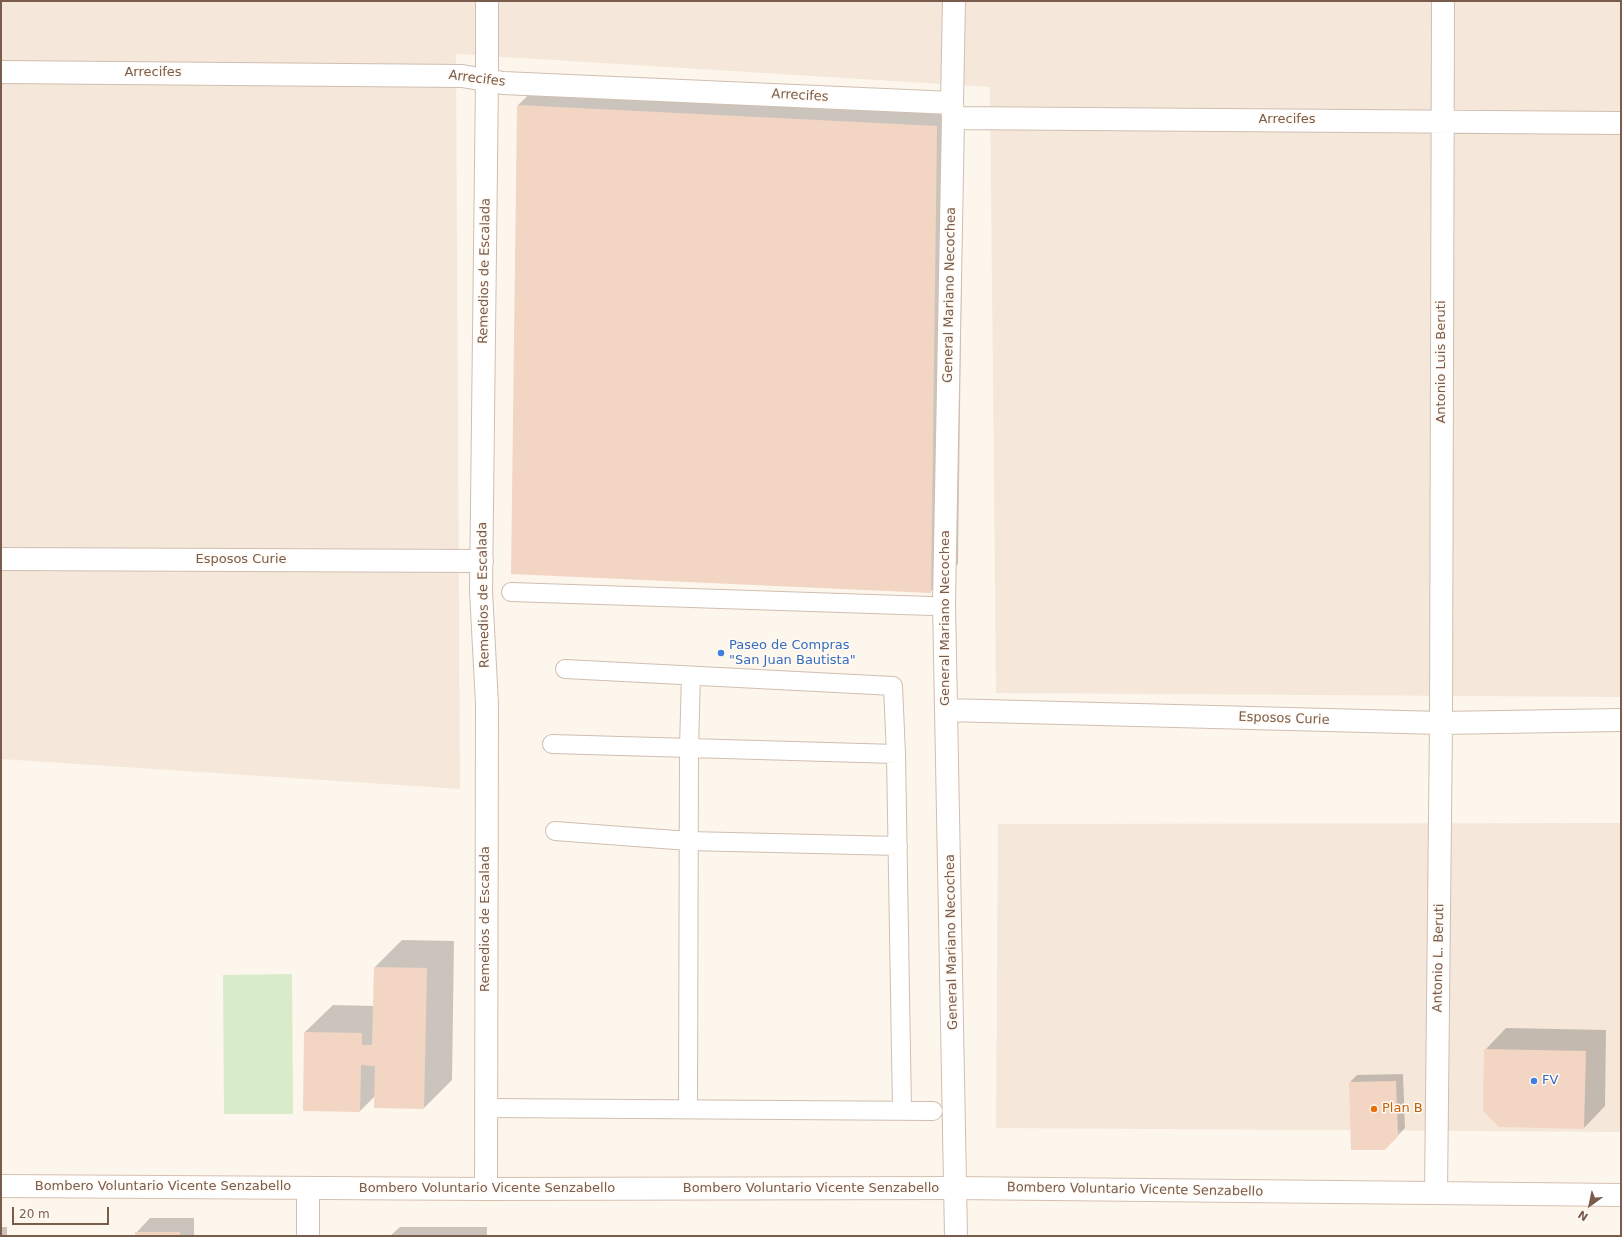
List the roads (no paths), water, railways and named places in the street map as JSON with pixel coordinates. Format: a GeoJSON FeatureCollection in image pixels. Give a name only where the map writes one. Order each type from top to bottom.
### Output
{"type":"FeatureCollection","features":[{"type":"Feature","properties":{"kind":"street","name":"Remedios de Escalada"},"geometry":{"type":"LineString","coordinates":[[486,1189],[487,704],[481,591],[487,1]]}},
{"type":"Feature","properties":{"kind":"street","name":"General Mariano Necochea"},"geometry":{"type":"LineString","coordinates":[[954,1],[944,603],[956,1236]]}},
{"type":"Feature","properties":{"kind":"street","name":"Antonio Luis Beruti"},"geometry":{"type":"LineString","coordinates":[[1441,724],[1443,1]]}},
{"type":"Feature","properties":{"kind":"street","name":"Arrecifes"},"geometry":{"type":"LineString","coordinates":[[1,72],[462,76],[487,79],[503,83],[953,111],[1621,123]]}},
{"type":"Feature","properties":{"kind":"street","name":"Esposos Curie"},"geometry":{"type":"LineString","coordinates":[[1,559],[482,561]]}},
{"type":"Feature","properties":{"kind":"street","name":"Esposos Curie"},"geometry":{"type":"LineString","coordinates":[[947,710],[1441,724],[1621,720]]}},
{"type":"Feature","properties":{"kind":"street","name":"Antonio L. Beruti"},"geometry":{"type":"LineString","coordinates":[[1436,1194],[1441,724]]}},
{"type":"Feature","properties":{"kind":"street","name":"Bombero Voluntario Vicente Senzabello"},"geometry":{"type":"LineString","coordinates":[[1,1186],[486,1189],[956,1188],[1621,1195]]}},
{"type":"Feature","properties":{"kind":"street"},"geometry":{"type":"LineString","coordinates":[[308,1188],[308,1236]]}},
{"type":"Feature","properties":{"kind":"lane"},"geometry":{"type":"LineString","coordinates":[[511,592],[931,606]]}},
{"type":"Feature","properties":{"kind":"lane"},"geometry":{"type":"LineString","coordinates":[[565,669],[893,686],[898,846],[902,1111]]}},
{"type":"Feature","properties":{"kind":"lane"},"geometry":{"type":"LineString","coordinates":[[688,1109],[689,748],[691,676]]}},
{"type":"Feature","properties":{"kind":"lane"},"geometry":{"type":"LineString","coordinates":[[552,744],[896,754]]}},
{"type":"Feature","properties":{"kind":"lane"},"geometry":{"type":"LineString","coordinates":[[554,831],[689,841],[898,846]]}},
{"type":"Feature","properties":{"kind":"lane"},"geometry":{"type":"LineString","coordinates":[[486,1108],[933,1111]]}},
{"type":"Feature","properties":{"kind":"place","name":"Paseo de Compras \"San Juan Bautista\""},"geometry":{"type":"Point","coordinates":[721,653]}},
{"type":"Feature","properties":{"kind":"place","name":"FV"},"geometry":{"type":"Point","coordinates":[1534,1081]}},
{"type":"Feature","properties":{"kind":"place","name":"Plan B"},"geometry":{"type":"Point","coordinates":[1374,1109]}}]}
